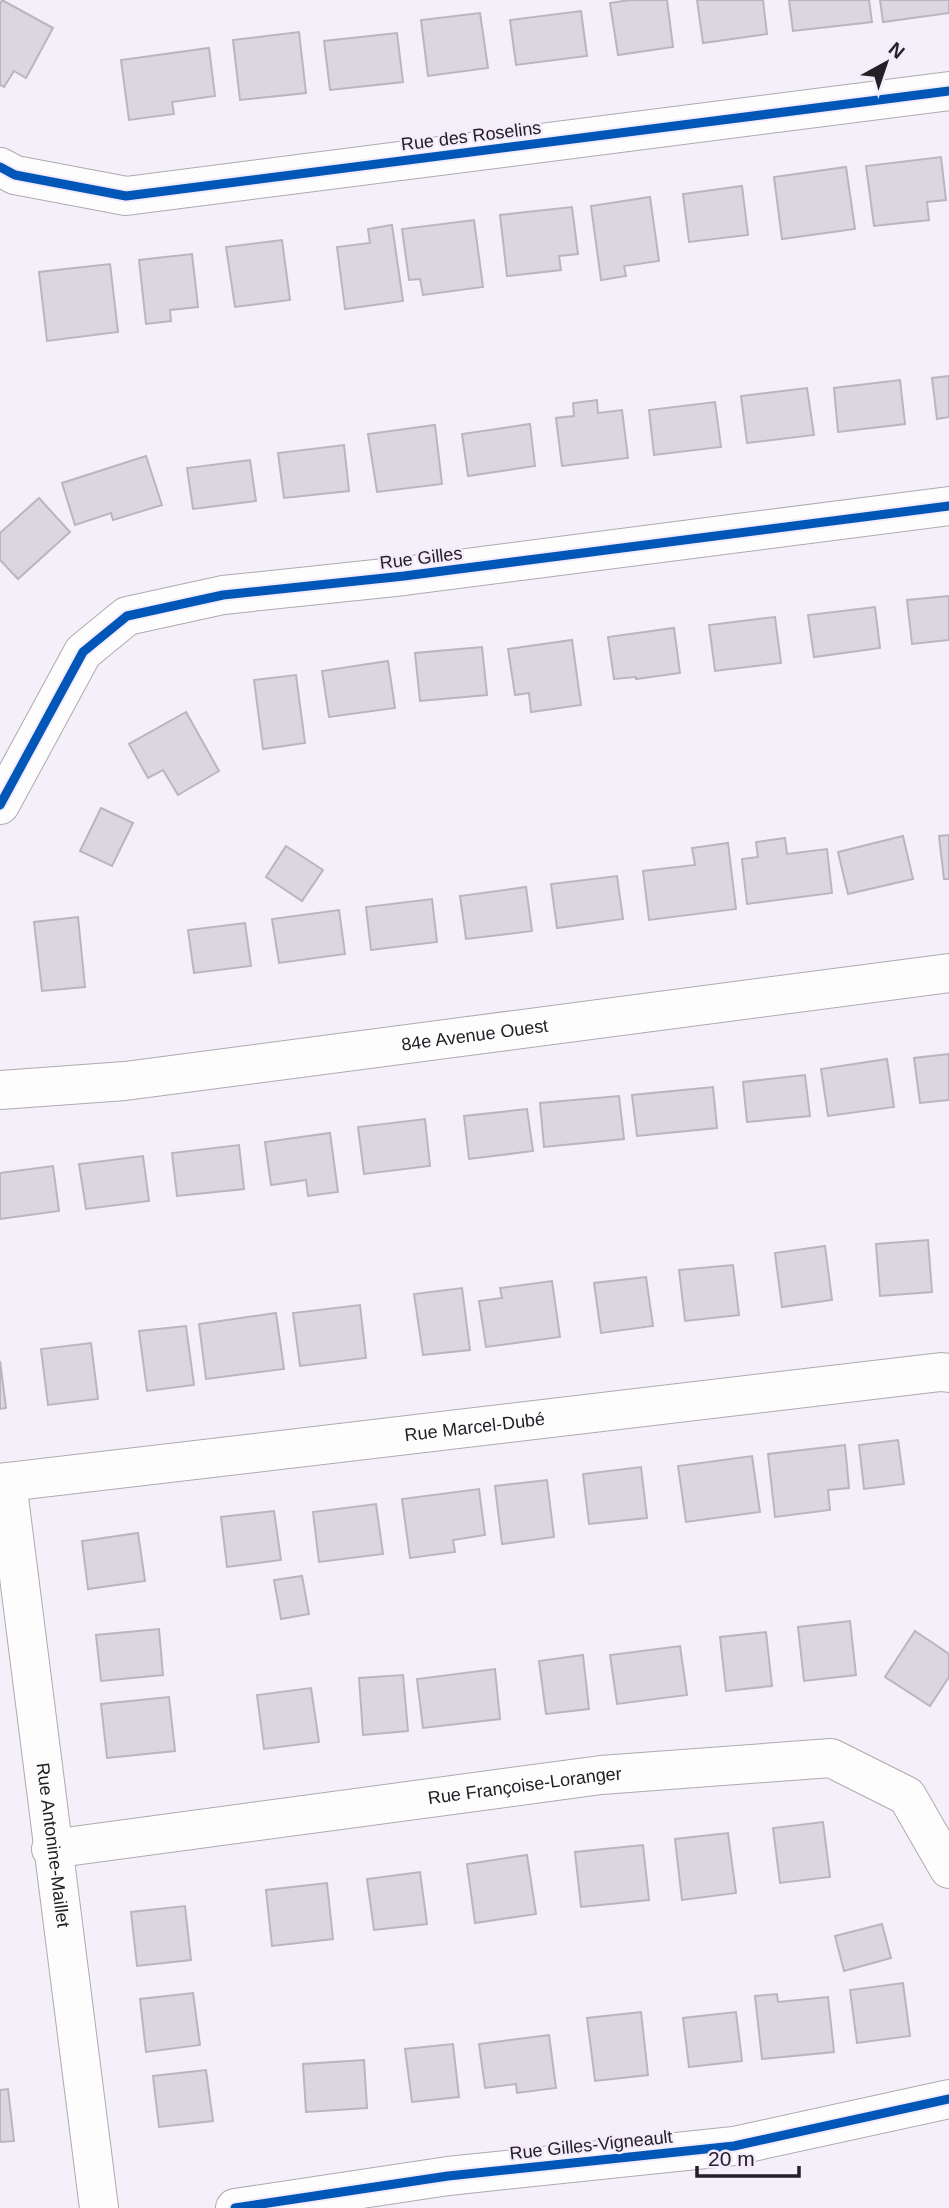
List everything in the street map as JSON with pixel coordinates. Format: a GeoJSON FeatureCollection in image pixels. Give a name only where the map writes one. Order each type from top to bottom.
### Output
{"type":"FeatureCollection","features":[{"type":"Feature","properties":{"kind":"street","name":"Rue des Roselins"},"geometry":{"type":"LineString","coordinates":[[0,167],[15,175],[126,196],[949,91]]}},
{"type":"Feature","properties":{"kind":"street","name":"Rue Gilles"},"geometry":{"type":"LineString","coordinates":[[0,805],[83,652],[127,616],[223,595],[404,576],[949,506]]}},
{"type":"Feature","properties":{"kind":"street","name":"84e Avenue Ouest"},"geometry":{"type":"LineString","coordinates":[[0,1090],[125,1081],[949,974]]}},
{"type":"Feature","properties":{"kind":"street","name":"Rue Marcel-Dubé"},"geometry":{"type":"LineString","coordinates":[[3,1483],[949,1373]]}},
{"type":"Feature","properties":{"kind":"street","name":"Rue Antonine-Maillet"},"geometry":{"type":"LineString","coordinates":[[3,1483],[99,2208]]}},
{"type":"Feature","properties":{"kind":"street","name":"Rue Françoise-Loranger"},"geometry":{"type":"LineString","coordinates":[[51,1849],[601,1775],[831,1758],[907,1796],[949,1869]]}},
{"type":"Feature","properties":{"kind":"street","name":"Rue Gilles-Vigneault"},"geometry":{"type":"LineString","coordinates":[[234,2208],[450,2192],[734,2146],[949,2099]]}},
{"type":"Feature","properties":{"kind":"building"},"geometry":{"type":"Polygon","coordinates":[[[2,0],[53,28],[26,78],[14,71],[4,87],[0,85],[2,0]]]}},
{"type":"Feature","properties":{"kind":"building"},"geometry":{"type":"Polygon","coordinates":[[[667,0],[673,47],[618,55],[610,3],[667,0]]]}},
{"type":"Feature","properties":{"kind":"building"},"geometry":{"type":"Polygon","coordinates":[[[697,0],[763,0],[767,34],[703,43],[697,0]]]}},
{"type":"Feature","properties":{"kind":"building"},"geometry":{"type":"Polygon","coordinates":[[[789,0],[869,0],[872,22],[793,31],[789,0]]]}},
{"type":"Feature","properties":{"kind":"building"},"geometry":{"type":"Polygon","coordinates":[[[880,0],[949,0],[949,13],[883,22],[880,0]]]}},
{"type":"Feature","properties":{"kind":"building"},"geometry":{"type":"Polygon","coordinates":[[[581,11],[587,56],[516,65],[510,20],[581,11]]]}},
{"type":"Feature","properties":{"kind":"building"},"geometry":{"type":"Polygon","coordinates":[[[480,13],[488,68],[428,76],[421,20],[480,13]]]}},
{"type":"Feature","properties":{"kind":"building"},"geometry":{"type":"Polygon","coordinates":[[[299,32],[306,93],[240,100],[233,40],[299,32]]]}},
{"type":"Feature","properties":{"kind":"building"},"geometry":{"type":"Polygon","coordinates":[[[397,33],[403,82],[330,90],[324,41],[397,33]]]}},
{"type":"Feature","properties":{"kind":"building"},"geometry":{"type":"Polygon","coordinates":[[[209,48],[215,96],[172,102],[174,114],[129,120],[121,60],[209,48]]]}},
{"type":"Feature","properties":{"kind":"building"},"geometry":{"type":"Polygon","coordinates":[[[941,157],[946,200],[927,202],[929,220],[874,226],[866,166],[941,157]]]}},
{"type":"Feature","properties":{"kind":"building"},"geometry":{"type":"Polygon","coordinates":[[[846,167],[855,229],[782,239],[774,177],[846,167]]]}},
{"type":"Feature","properties":{"kind":"building"},"geometry":{"type":"Polygon","coordinates":[[[742,186],[748,235],[689,242],[683,194],[742,186]]]}},
{"type":"Feature","properties":{"kind":"building"},"geometry":{"type":"Polygon","coordinates":[[[650,197],[659,261],[624,266],[626,276],[601,280],[591,206],[650,197]]]}},
{"type":"Feature","properties":{"kind":"building"},"geometry":{"type":"Polygon","coordinates":[[[572,207],[578,254],[559,256],[561,270],[507,276],[500,215],[572,207]]]}},
{"type":"Feature","properties":{"kind":"building"},"geometry":{"type":"Polygon","coordinates":[[[474,220],[483,287],[423,295],[420,279],[409,280],[402,229],[474,220]]]}},
{"type":"Feature","properties":{"kind":"building"},"geometry":{"type":"Polygon","coordinates":[[[392,225],[403,301],[345,309],[337,247],[370,243],[368,229],[392,225]]]}},
{"type":"Feature","properties":{"kind":"building"},"geometry":{"type":"Polygon","coordinates":[[[282,240],[290,300],[235,307],[226,247],[282,240]]]}},
{"type":"Feature","properties":{"kind":"building"},"geometry":{"type":"Polygon","coordinates":[[[192,254],[198,307],[170,310],[171,321],[146,324],[139,260],[192,254]]]}},
{"type":"Feature","properties":{"kind":"building"},"geometry":{"type":"Polygon","coordinates":[[[110,264],[118,332],[47,341],[39,272],[110,264]]]}},
{"type":"Feature","properties":{"kind":"building"},"geometry":{"type":"Polygon","coordinates":[[[949,376],[949,417],[937,419],[932,378],[949,376]]]}},
{"type":"Feature","properties":{"kind":"building"},"geometry":{"type":"Polygon","coordinates":[[[900,380],[905,424],[838,432],[834,388],[900,380]]]}},
{"type":"Feature","properties":{"kind":"building"},"geometry":{"type":"Polygon","coordinates":[[[807,388],[814,435],[747,443],[741,396],[807,388]]]}},
{"type":"Feature","properties":{"kind":"building"},"geometry":{"type":"Polygon","coordinates":[[[597,400],[598,413],[622,410],[628,458],[562,466],[556,418],[574,416],[573,403],[597,400]]]}},
{"type":"Feature","properties":{"kind":"building"},"geometry":{"type":"Polygon","coordinates":[[[715,402],[721,447],[654,455],[649,410],[715,402]]]}},
{"type":"Feature","properties":{"kind":"building"},"geometry":{"type":"Polygon","coordinates":[[[530,424],[535,466],[468,476],[462,434],[530,424]]]}},
{"type":"Feature","properties":{"kind":"building"},"geometry":{"type":"Polygon","coordinates":[[[435,425],[442,484],[377,492],[368,434],[435,425]]]}},
{"type":"Feature","properties":{"kind":"building"},"geometry":{"type":"Polygon","coordinates":[[[344,445],[349,491],[284,498],[278,453],[344,445]]]}},
{"type":"Feature","properties":{"kind":"building"},"geometry":{"type":"Polygon","coordinates":[[[146,456],[162,505],[113,520],[111,513],[75,525],[62,483],[146,456]]]}},
{"type":"Feature","properties":{"kind":"building"},"geometry":{"type":"Polygon","coordinates":[[[250,460],[256,501],[193,509],[187,468],[250,460]]]}},
{"type":"Feature","properties":{"kind":"building"},"geometry":{"type":"Polygon","coordinates":[[[39,498],[70,532],[18,579],[0,560],[0,533],[39,498]]]}},
{"type":"Feature","properties":{"kind":"building"},"geometry":{"type":"Polygon","coordinates":[[[949,596],[949,640],[912,644],[907,600],[949,596]]]}},
{"type":"Feature","properties":{"kind":"building"},"geometry":{"type":"Polygon","coordinates":[[[875,607],[880,648],[814,657],[808,615],[875,607]]]}},
{"type":"Feature","properties":{"kind":"building"},"geometry":{"type":"Polygon","coordinates":[[[775,617],[781,663],[715,671],[709,625],[775,617]]]}},
{"type":"Feature","properties":{"kind":"building"},"geometry":{"type":"Polygon","coordinates":[[[674,628],[680,673],[614,679],[608,637],[674,628]]]}},
{"type":"Feature","properties":{"kind":"building"},"geometry":{"type":"Polygon","coordinates":[[[572,640],[581,705],[531,712],[529,693],[515,695],[508,649],[572,640]]]}},
{"type":"Feature","properties":{"kind":"building"},"geometry":{"type":"Polygon","coordinates":[[[482,647],[487,695],[420,701],[415,653],[482,647]]]}},
{"type":"Feature","properties":{"kind":"building"},"geometry":{"type":"Polygon","coordinates":[[[388,661],[395,708],[329,717],[322,671],[388,661]]]}},
{"type":"Feature","properties":{"kind":"building"},"geometry":{"type":"Polygon","coordinates":[[[296,675],[305,743],[263,749],[254,680],[296,675]]]}},
{"type":"Feature","properties":{"kind":"building"},"geometry":{"type":"Polygon","coordinates":[[[186,712],[219,771],[178,795],[163,770],[148,778],[129,744],[186,712]]]}},
{"type":"Feature","properties":{"kind":"building"},"geometry":{"type":"Polygon","coordinates":[[[101,808],[133,823],[112,866],[80,851],[101,808]]]}},
{"type":"Feature","properties":{"kind":"building"},"geometry":{"type":"Polygon","coordinates":[[[949,835],[949,879],[944,879],[939,836],[949,835]]]}},
{"type":"Feature","properties":{"kind":"building"},"geometry":{"type":"Polygon","coordinates":[[[903,836],[913,879],[848,894],[838,852],[903,836]]]}},
{"type":"Feature","properties":{"kind":"building"},"geometry":{"type":"Polygon","coordinates":[[[785,838],[787,854],[827,849],[832,893],[747,904],[742,859],[758,857],[756,842],[785,838]]]}},
{"type":"Feature","properties":{"kind":"building"},"geometry":{"type":"Polygon","coordinates":[[[728,843],[736,909],[649,920],[643,871],[695,865],[692,848],[728,843]]]}},
{"type":"Feature","properties":{"kind":"building"},"geometry":{"type":"Polygon","coordinates":[[[286,846],[323,870],[302,901],[266,877],[286,846]]]}},
{"type":"Feature","properties":{"kind":"building"},"geometry":{"type":"Polygon","coordinates":[[[617,876],[623,919],[557,928],[551,884],[617,876]]]}},
{"type":"Feature","properties":{"kind":"building"},"geometry":{"type":"Polygon","coordinates":[[[526,887],[532,931],[466,939],[460,896],[526,887]]]}},
{"type":"Feature","properties":{"kind":"building"},"geometry":{"type":"Polygon","coordinates":[[[432,899],[437,942],[371,950],[366,907],[432,899]]]}},
{"type":"Feature","properties":{"kind":"building"},"geometry":{"type":"Polygon","coordinates":[[[339,910],[345,954],[279,963],[272,919],[339,910]]]}},
{"type":"Feature","properties":{"kind":"building"},"geometry":{"type":"Polygon","coordinates":[[[78,917],[85,987],[42,991],[34,922],[78,917]]]}},
{"type":"Feature","properties":{"kind":"building"},"geometry":{"type":"Polygon","coordinates":[[[245,923],[251,966],[194,973],[188,930],[245,923]]]}},
{"type":"Feature","properties":{"kind":"building"},"geometry":{"type":"Polygon","coordinates":[[[949,1054],[949,1100],[920,1103],[914,1058],[949,1054]]]}},
{"type":"Feature","properties":{"kind":"building"},"geometry":{"type":"Polygon","coordinates":[[[887,1059],[894,1107],[828,1116],[821,1069],[887,1059]]]}},
{"type":"Feature","properties":{"kind":"building"},"geometry":{"type":"Polygon","coordinates":[[[805,1075],[810,1116],[747,1122],[743,1082],[805,1075]]]}},
{"type":"Feature","properties":{"kind":"building"},"geometry":{"type":"Polygon","coordinates":[[[713,1087],[717,1128],[637,1136],[632,1095],[713,1087]]]}},
{"type":"Feature","properties":{"kind":"building"},"geometry":{"type":"Polygon","coordinates":[[[619,1096],[624,1139],[544,1147],[540,1103],[619,1096]]]}},
{"type":"Feature","properties":{"kind":"building"},"geometry":{"type":"Polygon","coordinates":[[[527,1109],[533,1151],[469,1159],[464,1116],[527,1109]]]}},
{"type":"Feature","properties":{"kind":"building"},"geometry":{"type":"Polygon","coordinates":[[[425,1119],[430,1166],[364,1174],[358,1127],[425,1119]]]}},
{"type":"Feature","properties":{"kind":"building"},"geometry":{"type":"Polygon","coordinates":[[[330,1133],[338,1192],[308,1196],[306,1180],[271,1185],[265,1142],[330,1133]]]}},
{"type":"Feature","properties":{"kind":"building"},"geometry":{"type":"Polygon","coordinates":[[[239,1145],[244,1189],[177,1196],[172,1153],[239,1145]]]}},
{"type":"Feature","properties":{"kind":"building"},"geometry":{"type":"Polygon","coordinates":[[[143,1156],[149,1201],[86,1209],[79,1164],[143,1156]]]}},
{"type":"Feature","properties":{"kind":"building"},"geometry":{"type":"Polygon","coordinates":[[[53,1166],[59,1211],[0,1219],[0,1173],[53,1166]]]}},
{"type":"Feature","properties":{"kind":"building"},"geometry":{"type":"Polygon","coordinates":[[[928,1240],[932,1292],[880,1296],[876,1244],[928,1240]]]}},
{"type":"Feature","properties":{"kind":"building"},"geometry":{"type":"Polygon","coordinates":[[[825,1246],[832,1300],[782,1307],[775,1253],[825,1246]]]}},
{"type":"Feature","properties":{"kind":"building"},"geometry":{"type":"Polygon","coordinates":[[[733,1265],[739,1315],[685,1321],[679,1270],[733,1265]]]}},
{"type":"Feature","properties":{"kind":"building"},"geometry":{"type":"Polygon","coordinates":[[[646,1277],[653,1326],[601,1333],[594,1283],[646,1277]]]}},
{"type":"Feature","properties":{"kind":"building"},"geometry":{"type":"Polygon","coordinates":[[[552,1281],[560,1337],[486,1347],[479,1301],[502,1298],[500,1288],[552,1281]]]}},
{"type":"Feature","properties":{"kind":"building"},"geometry":{"type":"Polygon","coordinates":[[[462,1288],[470,1350],[423,1355],[414,1294],[462,1288]]]}},
{"type":"Feature","properties":{"kind":"building"},"geometry":{"type":"Polygon","coordinates":[[[360,1305],[366,1358],[300,1366],[293,1313],[360,1305]]]}},
{"type":"Feature","properties":{"kind":"building"},"geometry":{"type":"Polygon","coordinates":[[[276,1313],[284,1369],[206,1379],[199,1324],[276,1313]]]}},
{"type":"Feature","properties":{"kind":"building"},"geometry":{"type":"Polygon","coordinates":[[[186,1326],[194,1385],[147,1391],[139,1331],[186,1326]]]}},
{"type":"Feature","properties":{"kind":"building"},"geometry":{"type":"Polygon","coordinates":[[[91,1343],[98,1399],[48,1405],[41,1349],[91,1343]]]}},
{"type":"Feature","properties":{"kind":"building"},"geometry":{"type":"Polygon","coordinates":[[[0,1361],[6,1408],[0,1409],[0,1361]]]}},
{"type":"Feature","properties":{"kind":"building"},"geometry":{"type":"Polygon","coordinates":[[[898,1440],[904,1484],[864,1489],[859,1445],[898,1440]]]}},
{"type":"Feature","properties":{"kind":"building"},"geometry":{"type":"Polygon","coordinates":[[[845,1445],[849,1488],[828,1490],[830,1510],[775,1517],[768,1454],[845,1445]]]}},
{"type":"Feature","properties":{"kind":"building"},"geometry":{"type":"Polygon","coordinates":[[[752,1456],[760,1512],[686,1522],[678,1466],[752,1456]]]}},
{"type":"Feature","properties":{"kind":"building"},"geometry":{"type":"Polygon","coordinates":[[[641,1467],[647,1518],[589,1524],[583,1474],[641,1467]]]}},
{"type":"Feature","properties":{"kind":"building"},"geometry":{"type":"Polygon","coordinates":[[[547,1480],[554,1537],[502,1544],[495,1486],[547,1480]]]}},
{"type":"Feature","properties":{"kind":"building"},"geometry":{"type":"Polygon","coordinates":[[[479,1489],[485,1535],[453,1540],[455,1552],[410,1558],[402,1499],[479,1489]]]}},
{"type":"Feature","properties":{"kind":"building"},"geometry":{"type":"Polygon","coordinates":[[[376,1504],[383,1554],[319,1562],[313,1512],[376,1504]]]}},
{"type":"Feature","properties":{"kind":"building"},"geometry":{"type":"Polygon","coordinates":[[[274,1511],[281,1560],[227,1567],[221,1517],[274,1511]]]}},
{"type":"Feature","properties":{"kind":"building"},"geometry":{"type":"Polygon","coordinates":[[[138,1533],[145,1581],[88,1589],[82,1541],[138,1533]]]}},
{"type":"Feature","properties":{"kind":"building"},"geometry":{"type":"Polygon","coordinates":[[[302,1576],[309,1614],[281,1619],[274,1580],[302,1576]]]}},
{"type":"Feature","properties":{"kind":"building"},"geometry":{"type":"Polygon","coordinates":[[[850,1621],[856,1675],[804,1681],[798,1627],[850,1621]]]}},
{"type":"Feature","properties":{"kind":"building"},"geometry":{"type":"Polygon","coordinates":[[[159,1629],[163,1675],[101,1681],[96,1635],[159,1629]]]}},
{"type":"Feature","properties":{"kind":"building"},"geometry":{"type":"Polygon","coordinates":[[[915,1631],[949,1654],[949,1677],[930,1706],[885,1677],[915,1631]]]}},
{"type":"Feature","properties":{"kind":"building"},"geometry":{"type":"Polygon","coordinates":[[[766,1632],[772,1686],[726,1691],[720,1637],[766,1632]]]}},
{"type":"Feature","properties":{"kind":"building"},"geometry":{"type":"Polygon","coordinates":[[[680,1646],[687,1695],[617,1704],[610,1655],[680,1646]]]}},
{"type":"Feature","properties":{"kind":"building"},"geometry":{"type":"Polygon","coordinates":[[[583,1655],[589,1709],[546,1714],[539,1661],[583,1655]]]}},
{"type":"Feature","properties":{"kind":"building"},"geometry":{"type":"Polygon","coordinates":[[[495,1669],[500,1719],[423,1728],[417,1679],[495,1669]]]}},
{"type":"Feature","properties":{"kind":"building"},"geometry":{"type":"Polygon","coordinates":[[[403,1675],[408,1731],[363,1735],[359,1678],[403,1675]]]}},
{"type":"Feature","properties":{"kind":"building"},"geometry":{"type":"Polygon","coordinates":[[[311,1688],[319,1742],[264,1749],[257,1695],[311,1688]]]}},
{"type":"Feature","properties":{"kind":"building"},"geometry":{"type":"Polygon","coordinates":[[[169,1697],[175,1751],[107,1758],[101,1704],[169,1697]]]}},
{"type":"Feature","properties":{"kind":"building"},"geometry":{"type":"Polygon","coordinates":[[[823,1822],[830,1877],[780,1883],[773,1828],[823,1822]]]}},
{"type":"Feature","properties":{"kind":"building"},"geometry":{"type":"Polygon","coordinates":[[[728,1833],[736,1893],[682,1900],[675,1839],[728,1833]]]}},
{"type":"Feature","properties":{"kind":"building"},"geometry":{"type":"Polygon","coordinates":[[[643,1845],[649,1900],[581,1907],[575,1852],[643,1845]]]}},
{"type":"Feature","properties":{"kind":"building"},"geometry":{"type":"Polygon","coordinates":[[[527,1855],[536,1914],[475,1923],[467,1864],[527,1855]]]}},
{"type":"Feature","properties":{"kind":"building"},"geometry":{"type":"Polygon","coordinates":[[[420,1872],[427,1924],[374,1930],[367,1879],[420,1872]]]}},
{"type":"Feature","properties":{"kind":"building"},"geometry":{"type":"Polygon","coordinates":[[[327,1883],[333,1939],[272,1946],[266,1890],[327,1883]]]}},
{"type":"Feature","properties":{"kind":"building"},"geometry":{"type":"Polygon","coordinates":[[[185,1906],[191,1960],[137,1966],[131,1912],[185,1906]]]}},
{"type":"Feature","properties":{"kind":"building"},"geometry":{"type":"Polygon","coordinates":[[[882,1924],[891,1958],[844,1971],[835,1936],[882,1924]]]}},
{"type":"Feature","properties":{"kind":"building"},"geometry":{"type":"Polygon","coordinates":[[[903,1983],[910,2036],[857,2043],[850,1990],[903,1983]]]}},
{"type":"Feature","properties":{"kind":"building"},"geometry":{"type":"Polygon","coordinates":[[[193,1993],[200,2045],[146,2052],[140,1999],[193,1993]]]}},
{"type":"Feature","properties":{"kind":"building"},"geometry":{"type":"Polygon","coordinates":[[[777,1994],[778,2002],[828,1997],[834,2052],[762,2059],[755,1996],[777,1994]]]}},
{"type":"Feature","properties":{"kind":"building"},"geometry":{"type":"Polygon","coordinates":[[[641,2012],[648,2075],[595,2081],[587,2018],[641,2012]]]}},
{"type":"Feature","properties":{"kind":"building"},"geometry":{"type":"Polygon","coordinates":[[[736,2012],[742,2061],[689,2067],[683,2018],[736,2012]]]}},
{"type":"Feature","properties":{"kind":"building"},"geometry":{"type":"Polygon","coordinates":[[[549,2035],[556,2088],[517,2093],[516,2084],[485,2088],[479,2044],[549,2035]]]}},
{"type":"Feature","properties":{"kind":"building"},"geometry":{"type":"Polygon","coordinates":[[[453,2044],[459,2097],[412,2102],[405,2049],[453,2044]]]}},
{"type":"Feature","properties":{"kind":"building"},"geometry":{"type":"Polygon","coordinates":[[[364,2060],[367,2108],[306,2112],[303,2064],[364,2060]]]}},
{"type":"Feature","properties":{"kind":"building"},"geometry":{"type":"Polygon","coordinates":[[[206,2070],[213,2121],[159,2127],[153,2076],[206,2070]]]}},
{"type":"Feature","properties":{"kind":"building"},"geometry":{"type":"Polygon","coordinates":[[[8,2089],[14,2141],[0,2142],[0,2090],[8,2089]]]}},
{"type":"Feature","properties":{"kind":"cycle path"},"geometry":{"type":"LineString","coordinates":[[0,167],[15,175],[126,196],[949,91]]}},
{"type":"Feature","properties":{"kind":"cycle path"},"geometry":{"type":"LineString","coordinates":[[0,805],[83,652],[127,616],[223,595],[404,576],[949,506]]}},
{"type":"Feature","properties":{"kind":"cycle path"},"geometry":{"type":"LineString","coordinates":[[235,2208],[448,2176],[734,2146],[949,2099]]}}]}
